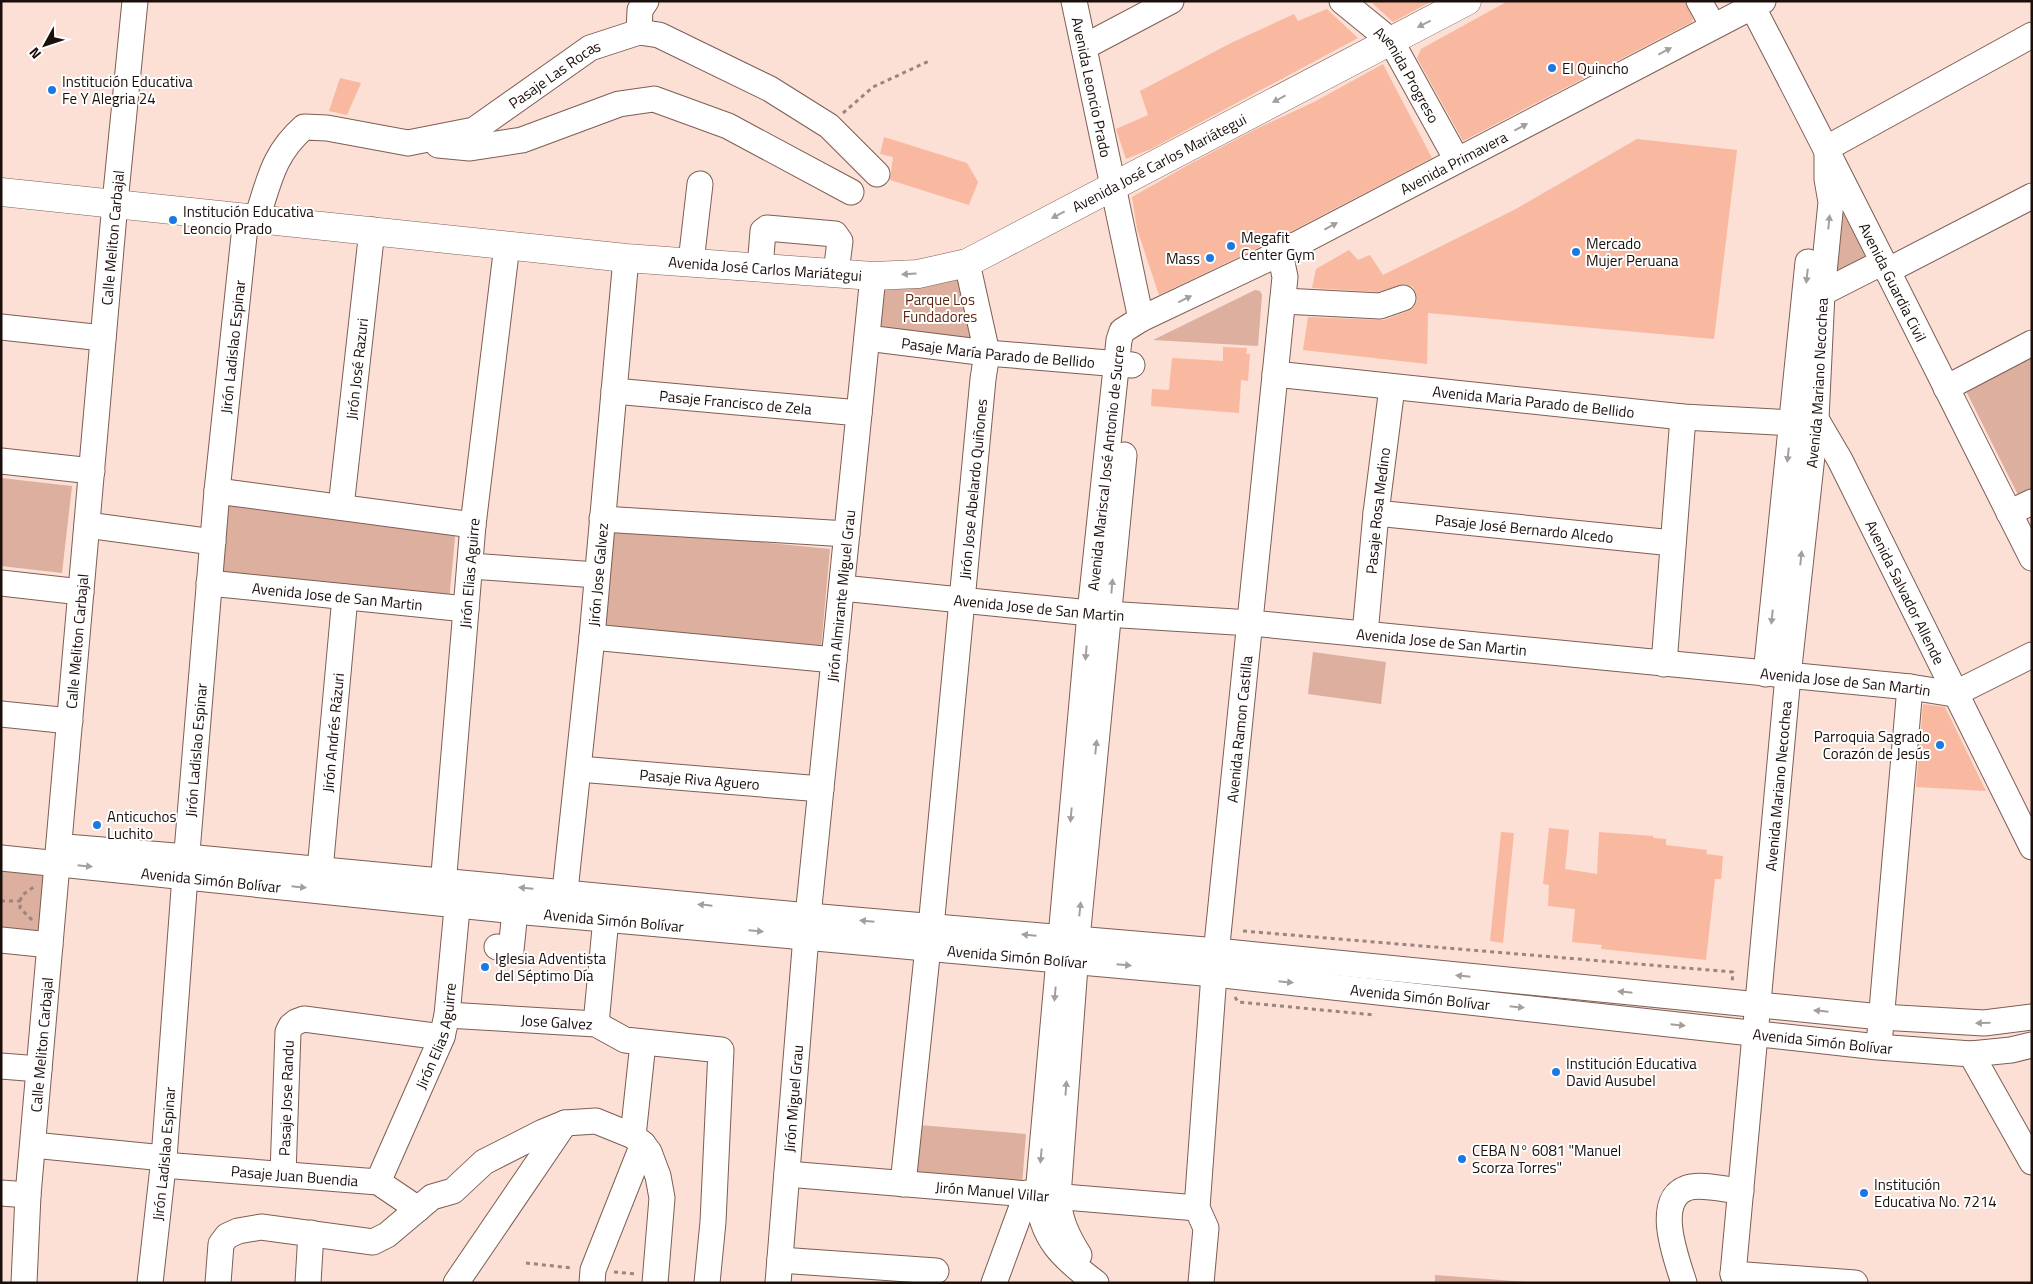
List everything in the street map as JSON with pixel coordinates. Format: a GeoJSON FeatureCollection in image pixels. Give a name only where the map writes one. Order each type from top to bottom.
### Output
{"type":"FeatureCollection","features":[{"type":"Feature","properties":{"kind":"main road","name":"Avenida José Carlos Mariátegui"},"geometry":{"type":"LineString","coordinates":[[1,192],[626,258],[873,276],[918,274],[967,263],[1467,1]]}},
{"type":"Feature","properties":{"kind":"street","name":"Calle Meliton Carbajal"},"geometry":{"type":"LineString","coordinates":[[24,1283],[28,1195],[39,1069],[40,944],[70,721],[115,203],[135,1]]}},
{"type":"Feature","properties":{"kind":"street"},"geometry":{"type":"LineString","coordinates":[[639,32],[640,10],[646,1]]}},
{"type":"Feature","properties":{"kind":"street","name":"Avenida Leoncio Prado"},"geometry":{"type":"LineString","coordinates":[[1074,1],[1141,319]]}},
{"type":"Feature","properties":{"kind":"street"},"geometry":{"type":"LineString","coordinates":[[1084,46],[1171,1]]}},
{"type":"Feature","properties":{"kind":"street","name":"Avenida Progreso"},"geometry":{"type":"LineString","coordinates":[[1342,1],[1390,41],[1457,160]]}},
{"type":"Feature","properties":{"kind":"street"},"geometry":{"type":"LineString","coordinates":[[1699,1],[1713,26]]}},
{"type":"Feature","properties":{"kind":"street","name":"Avenida Primavera"},"geometry":{"type":"LineString","coordinates":[[1141,319],[1280,253],[1758,4]]}},
{"type":"Feature","properties":{"kind":"street","name":"Avenida Guardia Civil"},"geometry":{"type":"LineString","coordinates":[[1758,4],[1884,267],[2032,558]]}},
{"type":"Feature","properties":{"kind":"street","name":"Pasaje Las Rocas"},"geometry":{"type":"LineString","coordinates":[[251,218],[276,160],[290,139],[304,128],[326,128],[408,142],[474,130],[590,48],[639,32],[660,35],[770,89],[829,126],[877,174]]}},
{"type":"Feature","properties":{"kind":"street"},"geometry":{"type":"LineString","coordinates":[[1826,148],[2032,35]]}},
{"type":"Feature","properties":{"kind":"street"},"geometry":{"type":"LineString","coordinates":[[408,142],[470,148],[522,140],[619,104],[654,99],[728,126],[851,192]]}},
{"type":"Feature","properties":{"kind":"street","name":"Avenida Mariano Necochea"},"geometry":{"type":"LineString","coordinates":[[1735,1278],[1756,1034],[1777,675],[1804,421],[1822,293],[1831,202],[1827,178],[1826,148]]}},
{"type":"Feature","properties":{"kind":"street","name":"Avenida Mariano Necochea"},"geometry":{"type":"LineString","coordinates":[[1804,421],[1814,198],[1827,178]]}},
{"type":"Feature","properties":{"kind":"street"},"geometry":{"type":"LineString","coordinates":[[691,262],[700,184]]}},
{"type":"Feature","properties":{"kind":"street"},"geometry":{"type":"LineString","coordinates":[[1822,293],[1884,267],[2032,196]]}},
{"type":"Feature","properties":{"kind":"street","name":"Jirón Ladislao Espinar"},"geometry":{"type":"LineString","coordinates":[[150,1283],[164,1161],[217,491],[251,218]]}},
{"type":"Feature","properties":{"kind":"street"},"geometry":{"type":"LineString","coordinates":[[760,268],[763,231],[767,228],[835,234],[840,241],[836,273]]}},
{"type":"Feature","properties":{"kind":"street","name":"Jirón José Razuri"},"geometry":{"type":"LineString","coordinates":[[341,508],[372,230]]}},
{"type":"Feature","properties":{"kind":"street","name":"Jirón Elias Aguirre"},"geometry":{"type":"LineString","coordinates":[[378,1182],[445,1026],[466,609],[473,524],[507,245]]}},
{"type":"Feature","properties":{"kind":"street","name":"Avenida Ramon Castilla"},"geometry":{"type":"LineString","coordinates":[[1197,1208],[1215,963],[1252,623],[1286,277],[1280,253]]}},
{"type":"Feature","properties":{"kind":"street","name":"Jirón Jose Galvez"},"geometry":{"type":"LineString","coordinates":[[565,891],[592,637],[626,258]]}},
{"type":"Feature","properties":{"kind":"street","name":"Jirón Jose Abelardo Quiñones"},"geometry":{"type":"LineString","coordinates":[[903,1184],[929,948],[987,353],[967,263]]}},
{"type":"Feature","properties":{"kind":"street","name":"Jirón Almirante Miguel Grau"},"geometry":{"type":"LineString","coordinates":[[807,926],[873,276]]}},
{"type":"Feature","properties":{"kind":"street"},"geometry":{"type":"LineString","coordinates":[[1283,301],[1380,306],[1403,298]]}},
{"type":"Feature","properties":{"kind":"street","name":"Avenida Mariscal José Antonio de Sucre"},"geometry":{"type":"LineString","coordinates":[[1098,1283],[1065,1257],[1053,1243],[1043,1226],[1039,1212],[1068,949],[1124,364],[1141,319]]}},
{"type":"Feature","properties":{"kind":"street"},"geometry":{"type":"LineString","coordinates":[[1,327],[103,338]]}},
{"type":"Feature","properties":{"kind":"street","name":"Pasaje María Parado de Bellido"},"geometry":{"type":"LineString","coordinates":[[866,338],[987,353],[1124,364]]}},
{"type":"Feature","properties":{"kind":"street"},"geometry":{"type":"LineString","coordinates":[[1946,388],[2032,343]]}},
{"type":"Feature","properties":{"kind":"street","name":"Avenida Maria Parado de Bellido"},"geometry":{"type":"LineString","coordinates":[[1275,374],[1683,417],[1804,421]]}},
{"type":"Feature","properties":{"kind":"street","name":"Pasaje Rosa Medino"},"geometry":{"type":"LineString","coordinates":[[1365,634],[1376,514],[1392,386]]}},
{"type":"Feature","properties":{"kind":"street","name":"Pasaje Francisco de Zela"},"geometry":{"type":"LineString","coordinates":[[614,391],[859,413]]}},
{"type":"Feature","properties":{"kind":"street"},"geometry":{"type":"LineString","coordinates":[[1664,664],[1683,417]]}},
{"type":"Feature","properties":{"kind":"street","name":"Avenida Salvador Allende"},"geometry":{"type":"LineString","coordinates":[[1804,421],[1840,460],[1954,694],[2023,806],[2032,847]]}},
{"type":"Feature","properties":{"kind":"street"},"geometry":{"type":"LineString","coordinates":[[1,461],[92,471]]}},
{"type":"Feature","properties":{"kind":"street"},"geometry":{"type":"LineString","coordinates":[[217,491],[473,524]]}},
{"type":"Feature","properties":{"kind":"street"},"geometry":{"type":"LineString","coordinates":[[2009,513],[2032,502]]}},
{"type":"Feature","properties":{"kind":"street","name":"Pasaje José Bernardo Alcedo"},"geometry":{"type":"LineString","coordinates":[[1376,514],[1673,543]]}},
{"type":"Feature","properties":{"kind":"street"},"geometry":{"type":"LineString","coordinates":[[602,519],[847,534]]}},
{"type":"Feature","properties":{"kind":"street"},"geometry":{"type":"LineString","coordinates":[[87,526],[213,542]]}},
{"type":"Feature","properties":{"kind":"street"},"geometry":{"type":"LineString","coordinates":[[470,566],[597,576]]}},
{"type":"Feature","properties":{"kind":"street"},"geometry":{"type":"LineString","coordinates":[[1,583],[81,592]]}},
{"type":"Feature","properties":{"kind":"street","name":"Avenida Jose de San Martin"},"geometry":{"type":"LineString","coordinates":[[209,583],[466,609]]}},
{"type":"Feature","properties":{"kind":"street","name":"Avenida Jose de San Martin"},"geometry":{"type":"LineString","coordinates":[[842,588],[1100,614],[1252,623],[1910,687],[1954,694]]}},
{"type":"Feature","properties":{"kind":"street","name":"Jirón Andrés Rázuri"},"geometry":{"type":"LineString","coordinates":[[320,870],[344,597]]}},
{"type":"Feature","properties":{"kind":"street"},"geometry":{"type":"LineString","coordinates":[[592,637],[834,660]]}},
{"type":"Feature","properties":{"kind":"street"},"geometry":{"type":"LineString","coordinates":[[1954,694],[2032,655]]}},
{"type":"Feature","properties":{"kind":"street"},"geometry":{"type":"LineString","coordinates":[[1878,1047],[1910,687]]}},
{"type":"Feature","properties":{"kind":"street"},"geometry":{"type":"LineString","coordinates":[[1,714],[70,721]]}},
{"type":"Feature","properties":{"kind":"street","name":"Pasaje Riva Aguero"},"geometry":{"type":"LineString","coordinates":[[579,769],[821,789]]}},
{"type":"Feature","properties":{"kind":"street","name":"Avenida Simón Bolívar"},"geometry":{"type":"LineString","coordinates":[[1,840],[52,857]]}},
{"type":"Feature","properties":{"kind":"street","name":"Avenida Simón Bolívar"},"geometry":{"type":"LineString","coordinates":[[1,858],[52,857],[186,866],[451,892],[565,891],[807,926],[929,948],[1068,949],[1215,963],[1550,984],[1881,1017],[1984,1023],[2032,1017]]}},
{"type":"Feature","properties":{"kind":"street","name":"Avenida Simón Bolívar"},"geometry":{"type":"LineString","coordinates":[[186,866],[320,870],[451,892],[515,910],[606,918],[807,926]]}},
{"type":"Feature","properties":{"kind":"street"},"geometry":{"type":"LineString","coordinates":[[497,947],[511,950],[515,910]]}},
{"type":"Feature","properties":{"kind":"street"},"geometry":{"type":"LineString","coordinates":[[596,1024],[606,918]]}},
{"type":"Feature","properties":{"kind":"street","name":"Jirón Miguel Grau"},"geometry":{"type":"LineString","coordinates":[[779,1272],[807,926]]}},
{"type":"Feature","properties":{"kind":"street"},"geometry":{"type":"LineString","coordinates":[[1,940],[40,944]]}},
{"type":"Feature","properties":{"kind":"street","name":"Avenida Simón Bolívar"},"geometry":{"type":"LineString","coordinates":[[1215,963],[1548,1011],[1878,1047],[1971,1054],[2011,1050],[2032,1045]]}},
{"type":"Feature","properties":{"kind":"street"},"geometry":{"type":"LineString","coordinates":[[1548,1011],[1550,984]]}},
{"type":"Feature","properties":{"kind":"street","name":"Pasaje Jose Randu"},"geometry":{"type":"LineString","coordinates":[[283,1174],[288,1032],[291,1026],[304,1019],[445,1026]]}},
{"type":"Feature","properties":{"kind":"street","name":"Jose Galvez"},"geometry":{"type":"LineString","coordinates":[[445,1026],[596,1024],[624,1040],[721,1050],[713,1222],[707,1283]]}},
{"type":"Feature","properties":{"kind":"street"},"geometry":{"type":"LineString","coordinates":[[592,1283],[593,1270],[638,1140],[644,1043]]}},
{"type":"Feature","properties":{"kind":"street"},"geometry":{"type":"LineString","coordinates":[[1971,1054],[2032,1162]]}},
{"type":"Feature","properties":{"kind":"street"},"geometry":{"type":"LineString","coordinates":[[1,1066],[39,1069]]}},
{"type":"Feature","properties":{"kind":"street"},"geometry":{"type":"LineString","coordinates":[[218,1283],[221,1244],[227,1236],[261,1227],[373,1242],[387,1235],[432,1197],[453,1191],[484,1162],[565,1123],[596,1121],[638,1140],[649,1152],[658,1176],[662,1198],[655,1283]]}},
{"type":"Feature","properties":{"kind":"street"},"geometry":{"type":"LineString","coordinates":[[456,1283],[565,1123]]}},
{"type":"Feature","properties":{"kind":"street","name":"Pasaje Juan Buendia"},"geometry":{"type":"LineString","coordinates":[[33,1145],[283,1174],[378,1182],[418,1209]]}},
{"type":"Feature","properties":{"kind":"street","name":"Jirón Manuel Villar"},"geometry":{"type":"LineString","coordinates":[[787,1174],[1197,1208]]}},
{"type":"Feature","properties":{"kind":"street"},"geometry":{"type":"LineString","coordinates":[[1684,1283],[1670,1233],[1669,1216],[1673,1202],[1679,1193],[1688,1188],[1700,1186],[1741,1191]]}},
{"type":"Feature","properties":{"kind":"street"},"geometry":{"type":"LineString","coordinates":[[1,1193],[28,1195]]}},
{"type":"Feature","properties":{"kind":"street"},"geometry":{"type":"LineString","coordinates":[[994,1283],[1041,1195]]}},
{"type":"Feature","properties":{"kind":"street"},"geometry":{"type":"LineString","coordinates":[[1197,1208],[1206,1228],[1201,1283]]}},
{"type":"Feature","properties":{"kind":"street"},"geometry":{"type":"LineString","coordinates":[[308,1283],[311,1234]]}},
{"type":"Feature","properties":{"kind":"street"},"geometry":{"type":"LineString","coordinates":[[779,1272],[936,1272]]}},
{"type":"Feature","properties":{"kind":"street"},"geometry":{"type":"LineString","coordinates":[[1735,1278],[1855,1283]]}},
{"type":"Feature","properties":{"kind":"path"},"geometry":{"type":"LineString","coordinates":[[829,126],[873,87],[929,61]]}},
{"type":"Feature","properties":{"kind":"path"},"geometry":{"type":"LineString","coordinates":[[40,944],[33,920],[20,908],[21,896],[35,887],[52,857]]}},
{"type":"Feature","properties":{"kind":"path"},"geometry":{"type":"LineString","coordinates":[[1,901],[21,901]]}},
{"type":"Feature","properties":{"kind":"green space"},"geometry":{"type":"Polygon","coordinates":[[[1841,190],[1876,257],[1834,278],[1841,190]]]}},
{"type":"Feature","properties":{"kind":"green space","name":"Parque Los Fundadores"},"geometry":{"type":"Polygon","coordinates":[[[962,274],[973,336],[967,338],[880,330],[879,291],[962,274]]]}},
{"type":"Feature","properties":{"kind":"green space"},"geometry":{"type":"Polygon","coordinates":[[[1255,290],[1260,291],[1262,295],[1258,346],[1153,340],[1255,290]]]}},
{"type":"Feature","properties":{"kind":"green space"},"geometry":{"type":"Polygon","coordinates":[[[2032,356],[2032,489],[2018,495],[1966,391],[2032,356]]]}},
{"type":"Feature","properties":{"kind":"green space"},"geometry":{"type":"Polygon","coordinates":[[[1,478],[72,486],[62,573],[1,566],[1,478]]]}},
{"type":"Feature","properties":{"kind":"green space"},"geometry":{"type":"Polygon","coordinates":[[[225,502],[456,527],[449,601],[217,576],[225,502]]]}},
{"type":"Feature","properties":{"kind":"green space"},"geometry":{"type":"Polygon","coordinates":[[[612,527],[830,549],[821,648],[602,625],[612,527]]]}},
{"type":"Feature","properties":{"kind":"green space"},"geometry":{"type":"Polygon","coordinates":[[[1313,652],[1386,662],[1381,704],[1308,694],[1313,652]]]}},
{"type":"Feature","properties":{"kind":"green space"},"geometry":{"type":"Polygon","coordinates":[[[1,870],[45,873],[39,934],[1,930],[1,870]]]}},
{"type":"Feature","properties":{"kind":"green space"},"geometry":{"type":"Polygon","coordinates":[[[919,1125],[1026,1134],[1022,1185],[915,1176],[919,1125]]]}},
{"type":"Feature","properties":{"kind":"green space"},"geometry":{"type":"Polygon","coordinates":[[[1435,1275],[1538,1283],[1435,1283],[1435,1275]]]}},
{"type":"Feature","properties":{"kind":"building"},"geometry":{"type":"Polygon","coordinates":[[[1370,1],[1432,1],[1393,22],[1370,1]]]}},
{"type":"Feature","properties":{"kind":"building"},"geometry":{"type":"Polygon","coordinates":[[[1508,1],[1685,1],[1693,19],[1692,22],[1463,141],[1417,58],[1421,49],[1508,1]]]}},
{"type":"Feature","properties":{"kind":"building"},"geometry":{"type":"Polygon","coordinates":[[[1327,9],[1358,38],[1151,149],[1126,159],[1116,129],[1148,115],[1140,91],[1231,43],[1294,14],[1298,21],[1327,9]]]}},
{"type":"Feature","properties":{"kind":"building"},"geometry":{"type":"Polygon","coordinates":[[[1383,64],[1432,158],[1274,240],[1159,295],[1137,229],[1132,197],[1254,130],[1314,102],[1383,64]]]}},
{"type":"Feature","properties":{"kind":"building"},"geometry":{"type":"Polygon","coordinates":[[[340,78],[361,83],[347,115],[329,111],[340,78]]]}},
{"type":"Feature","properties":{"kind":"building"},"geometry":{"type":"Polygon","coordinates":[[[884,137],[967,163],[978,182],[969,205],[890,180],[893,157],[880,154],[884,137]]]}},
{"type":"Feature","properties":{"kind":"building","name":"Mercado Mujer Peruana"},"geometry":{"type":"Polygon","coordinates":[[[1637,139],[1737,150],[1714,339],[1428,313],[1427,364],[1303,350],[1308,317],[1384,320],[1408,311],[1414,307],[1417,300],[1413,287],[1405,284],[1378,292],[1312,288],[1316,269],[1349,250],[1358,260],[1370,255],[1383,275],[1514,210],[1637,139]]]}},
{"type":"Feature","properties":{"kind":"building"},"geometry":{"type":"Polygon","coordinates":[[[1223,347],[1247,348],[1246,354],[1250,354],[1248,381],[1241,380],[1239,413],[1151,406],[1152,389],[1169,390],[1172,358],[1223,361],[1223,347]]]}},
{"type":"Feature","properties":{"kind":"building","name":"Parroquia Sagrado Corazón de Jesús"},"geometry":{"type":"Polygon","coordinates":[[[1923,704],[1945,707],[1986,791],[1916,787],[1923,704]]]}},
{"type":"Feature","properties":{"kind":"building"},"geometry":{"type":"Polygon","coordinates":[[[1549,828],[1569,830],[1565,869],[1597,874],[1599,832],[1653,836],[1653,838],[1666,839],[1666,845],[1707,850],[1706,854],[1723,856],[1721,879],[1715,879],[1706,960],[1601,949],[1602,945],[1572,942],[1575,909],[1548,906],[1549,885],[1543,884],[1549,828]]]}},
{"type":"Feature","properties":{"kind":"building"},"geometry":{"type":"Polygon","coordinates":[[[1501,832],[1514,833],[1503,943],[1490,941],[1501,832]]]}},
{"type":"Feature","properties":{"kind":"place","name":"El Quincho"},"geometry":{"type":"Point","coordinates":[1552,68]}},
{"type":"Feature","properties":{"kind":"place","name":"Institución Educativa Fe Y Alegria 24"},"geometry":{"type":"Point","coordinates":[52,90]}},
{"type":"Feature","properties":{"kind":"place","name":"Institución Educativa Leoncio Prado"},"geometry":{"type":"Point","coordinates":[173,220]}},
{"type":"Feature","properties":{"kind":"place","name":"Megafit Center Gym"},"geometry":{"type":"Point","coordinates":[1231,246]}},
{"type":"Feature","properties":{"kind":"place","name":"Mercado Mujer Peruana"},"geometry":{"type":"Point","coordinates":[1576,252]}},
{"type":"Feature","properties":{"kind":"place","name":"Mass"},"geometry":{"type":"Point","coordinates":[1210,258]}},
{"type":"Feature","properties":{"kind":"place","name":"Parroquia Sagrado Corazón de Jesús"},"geometry":{"type":"Point","coordinates":[1940,745]}},
{"type":"Feature","properties":{"kind":"place","name":"Anticuchos Luchito"},"geometry":{"type":"Point","coordinates":[97,825]}},
{"type":"Feature","properties":{"kind":"place","name":"Iglesia Adventista del Séptimo Día"},"geometry":{"type":"Point","coordinates":[485,967]}},
{"type":"Feature","properties":{"kind":"place","name":"Institución Educativa David Ausubel"},"geometry":{"type":"Point","coordinates":[1556,1072]}},
{"type":"Feature","properties":{"kind":"place","name":"CEBA N° 6081 \"Manuel Scorza Torres\""},"geometry":{"type":"Point","coordinates":[1462,1159]}},
{"type":"Feature","properties":{"kind":"place","name":"Institución Educativa No. 7214"},"geometry":{"type":"Point","coordinates":[1864,1193]}}]}
